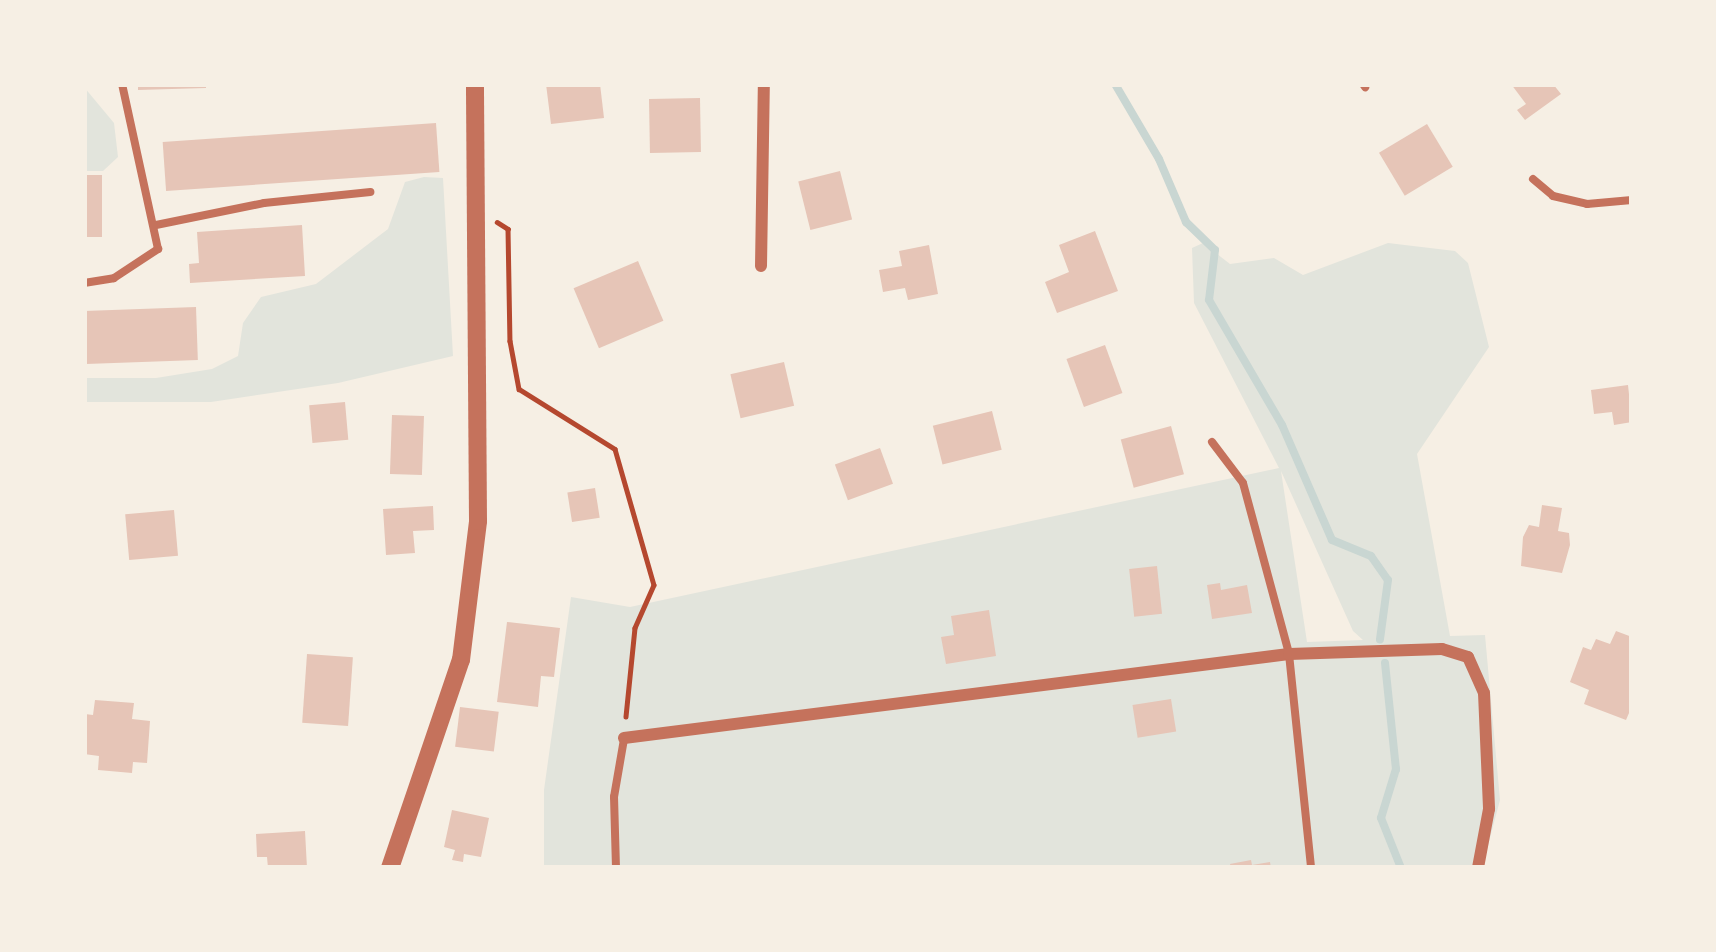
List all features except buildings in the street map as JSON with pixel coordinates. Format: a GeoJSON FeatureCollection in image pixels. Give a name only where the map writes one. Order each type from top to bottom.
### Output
{"type":"FeatureCollection","features":[{"type":"Feature","properties":{"kind":"street"},"geometry":{"type":"LineString","coordinates":[[389,868],[461,660],[478,520],[475,84]]}},
{"type":"Feature","properties":{"kind":"street"},"geometry":{"type":"LineString","coordinates":[[761,266],[764,84]]}},
{"type":"Feature","properties":{"kind":"street"},"geometry":{"type":"LineString","coordinates":[[624,738],[1289,654],[1442,649],[1468,657],[1484,693],[1489,808],[1478,868]]}},
{"type":"Feature","properties":{"kind":"lane"},"geometry":{"type":"LineString","coordinates":[[84,283],[114,278],[158,249],[122,84]]}},
{"type":"Feature","properties":{"kind":"lane"},"geometry":{"type":"LineString","coordinates":[[1533,179],[1553,196],[1587,204],[1632,200]]}},
{"type":"Feature","properties":{"kind":"lane"},"geometry":{"type":"LineString","coordinates":[[156,225],[263,202],[370,193]]}},
{"type":"Feature","properties":{"kind":"lane"},"geometry":{"type":"LineString","coordinates":[[1212,442],[1249,498],[1289,654],[1311,868]]}},
{"type":"Feature","properties":{"kind":"lane"},"geometry":{"type":"LineString","coordinates":[[616,868],[614,797],[624,738]]}},
{"type":"Feature","properties":{"kind":"path"},"geometry":{"type":"LineString","coordinates":[[477,210],[508,229],[510,341],[519,389],[614,449],[654,585],[635,628],[624,738]]}},
{"type":"Feature","properties":{"kind":"shaded area"},"geometry":{"type":"Polygon","coordinates":[[[84,87],[114,123],[118,157],[103,171],[84,171],[84,87]]]}},
{"type":"Feature","properties":{"kind":"shaded area"},"geometry":{"type":"Polygon","coordinates":[[[443,178],[453,356],[338,383],[211,402],[84,402],[84,378],[156,378],[212,369],[238,356],[243,323],[261,297],[316,284],[388,229],[405,182],[443,178]]]}},
{"type":"Feature","properties":{"kind":"shaded area"},"geometry":{"type":"Polygon","coordinates":[[[1203,243],[1230,264],[1274,258],[1303,275],[1388,243],[1455,251],[1468,263],[1489,347],[1417,454],[1450,636],[1485,635],[1500,800],[1482,868],[544,868],[544,790],[571,597],[630,607],[1279,468],[1194,303],[1192,248],[1203,243]],[[1281,471],[1307,642],[1363,640],[1353,631],[1281,471]]]}},
{"type":"Feature","properties":{"kind":"waterway"},"geometry":{"type":"LineString","coordinates":[[1115,84],[1159,159],[1186,222],[1215,250],[1209,300],[1282,425],[1332,540],[1371,556],[1388,580],[1380,639]]}},
{"type":"Feature","properties":{"kind":"waterway"},"geometry":{"type":"LineString","coordinates":[[1385,663],[1396,769],[1381,818],[1401,868]]}}]}
